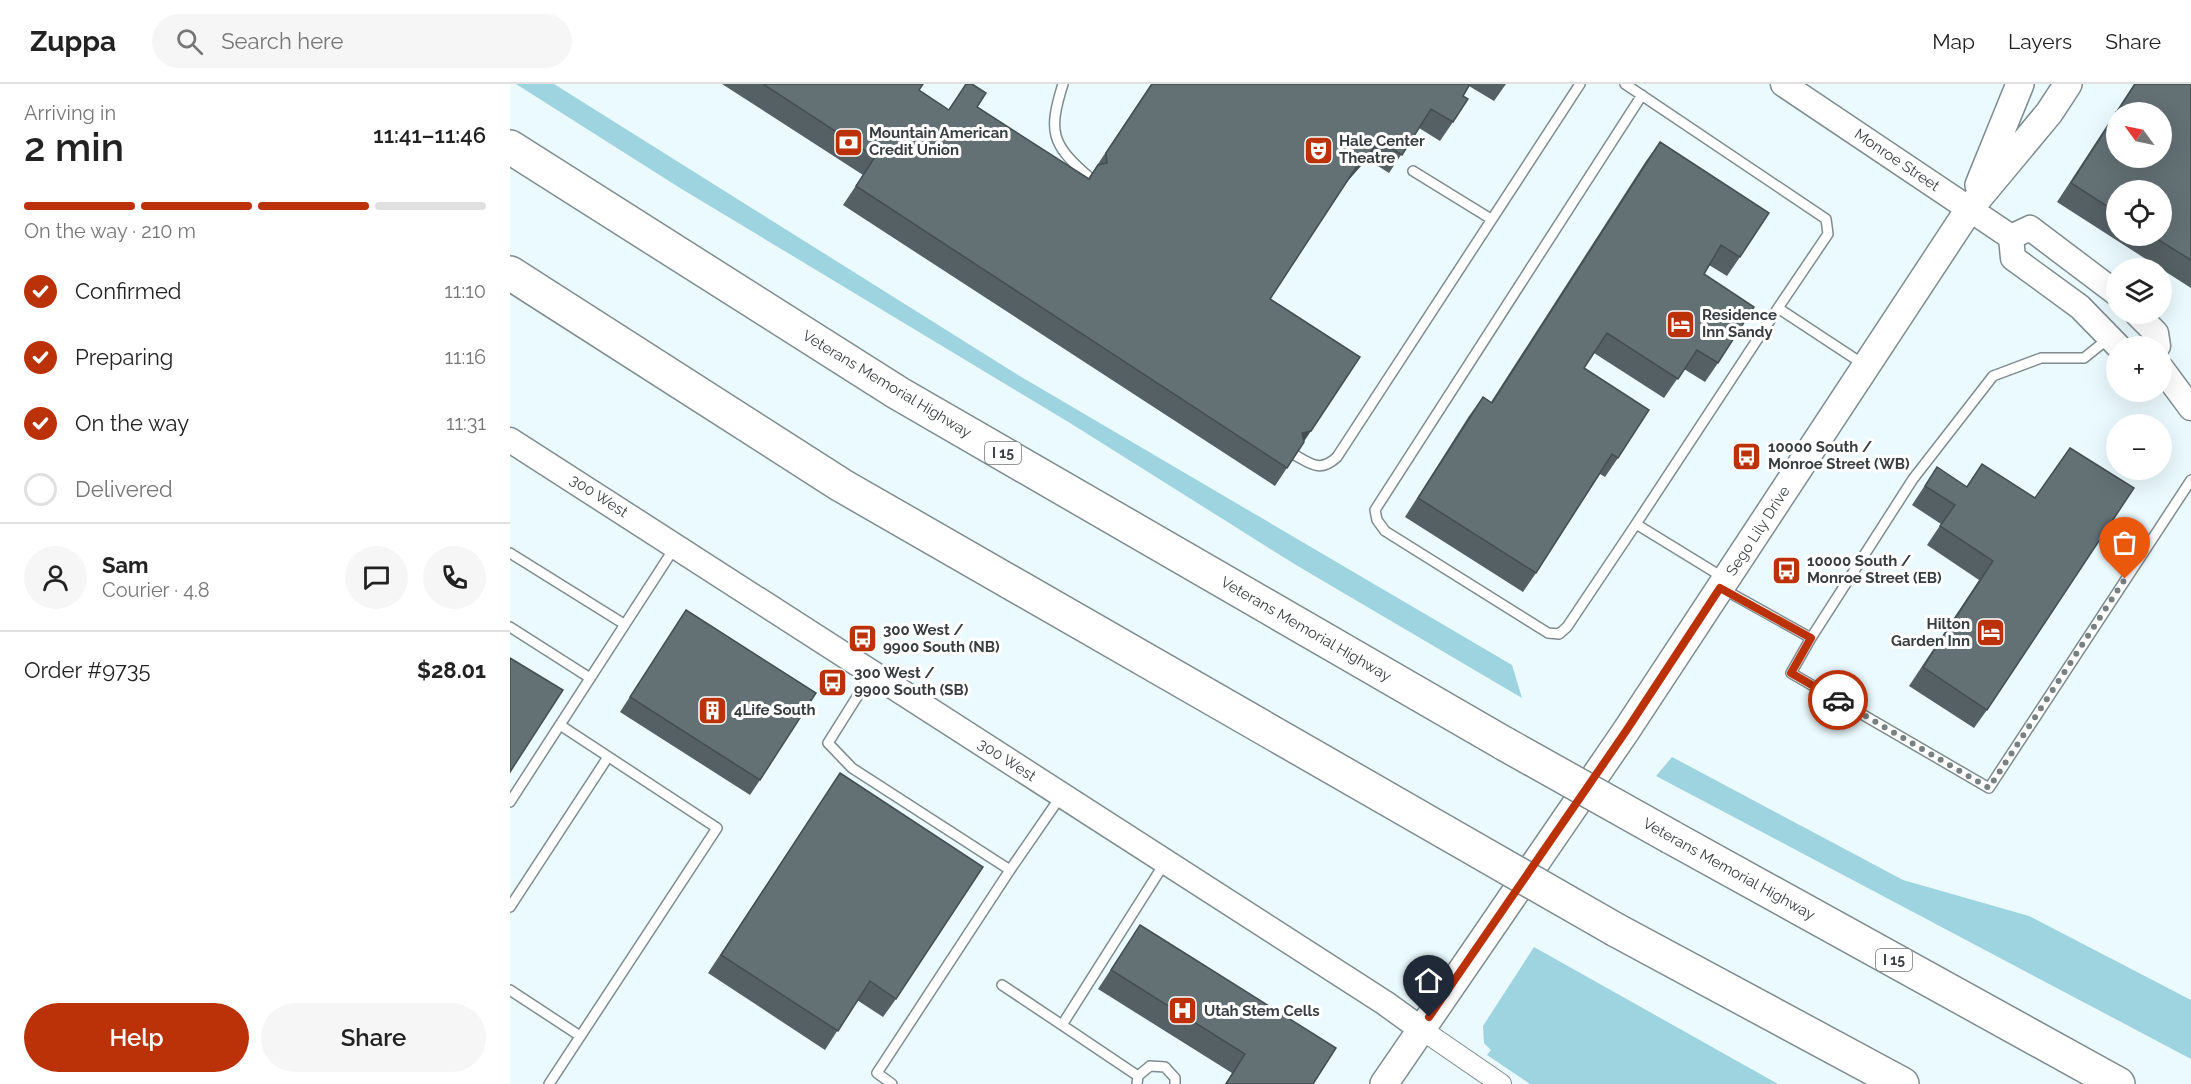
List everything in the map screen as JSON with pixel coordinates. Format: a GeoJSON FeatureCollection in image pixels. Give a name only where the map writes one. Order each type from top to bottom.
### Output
{"type":"FeatureCollection","features":[{"type":"Feature","properties":{"kind":"highway","name":"Veterans Memorial Highway"},"geometry":{"type":"LineString","coordinates":[[510,147],[898,393],[1505,744],[2118,1084]]}},
{"type":"Feature","properties":{"kind":"highway"},"geometry":{"type":"LineString","coordinates":[[510,273],[841,485],[1617,930],[1902,1084]]}},
{"type":"Feature","properties":{"kind":"main road","name":"Sego Lily Drive"},"geometry":{"type":"LineString","coordinates":[[1970,208],[2020,84]]}},
{"type":"Feature","properties":{"kind":"main road","name":"Sego Lily Drive"},"geometry":{"type":"LineString","coordinates":[[1384,1084],[1626,731],[1970,208],[2049,113],[2068,84]]}},
{"type":"Feature","properties":{"kind":"street","name":"Monroe Street"},"geometry":{"type":"LineString","coordinates":[[1783,84],[2011,237]]}},
{"type":"Feature","properties":{"kind":"street"},"geometry":{"type":"LineString","coordinates":[[2106,285],[2030,228],[2011,237],[2013,258],[2080,307],[2108,336]]}},
{"type":"Feature","properties":{"kind":"street"},"geometry":{"type":"LineString","coordinates":[[2147,324],[2156,336]]}},
{"type":"Feature","properties":{"kind":"street"},"geometry":{"type":"LineString","coordinates":[[2172,382],[2191,408]]}},
{"type":"Feature","properties":{"kind":"street","name":"300 West"},"geometry":{"type":"LineString","coordinates":[[510,440],[1385,1003],[1501,1084]]}},
{"type":"Feature","properties":{"kind":"lane"},"geometry":{"type":"LineString","coordinates":[[1063,84],[1053,125],[1057,140],[1068,159],[1089,177]]}},
{"type":"Feature","properties":{"kind":"lane"},"geometry":{"type":"LineString","coordinates":[[1295,455],[1314,466],[1327,466],[1337,457],[1580,84]]}},
{"type":"Feature","properties":{"kind":"lane"},"geometry":{"type":"LineString","coordinates":[[1625,84],[1642,95],[1826,219],[1828,234],[1567,627],[1559,634],[1548,633],[1385,531],[1377,520],[1375,510],[1642,95]]}},
{"type":"Feature","properties":{"kind":"lane"},"geometry":{"type":"LineString","coordinates":[[1413,171],[1491,219]]}},
{"type":"Feature","properties":{"kind":"lane"},"geometry":{"type":"LineString","coordinates":[[1778,308],[1866,366]]}},
{"type":"Feature","properties":{"kind":"lane"},"geometry":{"type":"LineString","coordinates":[[2106,346],[2084,357],[2041,358],[1993,376],[1913,479],[1791,673],[1989,788],[2191,480]]}},
{"type":"Feature","properties":{"kind":"lane"},"geometry":{"type":"LineString","coordinates":[[1636,524],[1723,584],[1811,638]]}},
{"type":"Feature","properties":{"kind":"lane"},"geometry":{"type":"LineString","coordinates":[[510,802],[676,546]]}},
{"type":"Feature","properties":{"kind":"lane"},"geometry":{"type":"LineString","coordinates":[[510,553],[624,624]]}},
{"type":"Feature","properties":{"kind":"lane"},"geometry":{"type":"LineString","coordinates":[[510,627],[590,678]]}},
{"type":"Feature","properties":{"kind":"lane"},"geometry":{"type":"LineString","coordinates":[[872,673],[828,743],[852,768],[1010,870]]}},
{"type":"Feature","properties":{"kind":"lane"},"geometry":{"type":"LineString","coordinates":[[549,1084],[717,828],[560,725]]}},
{"type":"Feature","properties":{"kind":"lane"},"geometry":{"type":"LineString","coordinates":[[510,907],[608,757]]}},
{"type":"Feature","properties":{"kind":"lane"},"geometry":{"type":"LineString","coordinates":[[892,1084],[877,1073],[1061,796]]}},
{"type":"Feature","properties":{"kind":"lane"},"geometry":{"type":"LineString","coordinates":[[1062,1025],[1165,863]]}},
{"type":"Feature","properties":{"kind":"lane"},"geometry":{"type":"LineString","coordinates":[[1002,985],[1138,1080],[1150,1066],[1165,1067],[1175,1078],[1175,1084]]}},
{"type":"Feature","properties":{"kind":"lane"},"geometry":{"type":"LineString","coordinates":[[510,990],[580,1036]]}},
{"type":"Feature","properties":{"kind":"shaded area"},"geometry":{"type":"Polygon","coordinates":[[[516,84],[554,84],[1018,375],[1512,665],[1522,698],[1296,565],[1070,423],[680,188],[516,84]]]}},
{"type":"Feature","properties":{"kind":"shaded area"},"geometry":{"type":"Polygon","coordinates":[[[1672,757],[1903,880],[2029,916],[2191,1000],[2191,1059],[1656,776],[1672,757]]]}},
{"type":"Feature","properties":{"kind":"shaded area"},"geometry":{"type":"Polygon","coordinates":[[[1534,947],[1778,1084],[1530,1084],[1487,1055],[1491,1050],[1484,1043],[1483,1026],[1534,947]]]}},
{"type":"Feature","properties":{"kind":"building"},"geometry":{"type":"Polygon","coordinates":[[[763,84],[923,84],[919,90],[949,110],[966,84],[972,84],[986,93],[977,107],[1089,179],[1098,165],[1107,163],[1106,153],[1152,84],[1470,84],[1463,96],[1468,99],[1453,122],[1431,109],[1402,155],[1380,141],[1355,169],[1270,299],[1360,357],[1311,431],[1302,433],[1304,442],[1287,468],[856,186],[875,157],[763,84]]]}},
{"type":"Feature","properties":{"kind":"building"},"geometry":{"type":"Polygon","coordinates":[[[2135,84],[2191,84],[2191,260],[2168,246],[2172,246],[2172,180],[2106,180],[2106,206],[2071,183],[2106,129],[2106,168],[2172,168],[2172,102],[2123,102],[2135,84]]]}},
{"type":"Feature","properties":{"kind":"building"},"geometry":{"type":"Polygon","coordinates":[[[1660,142],[1769,213],[1740,257],[1721,245],[1704,274],[1754,307],[1718,363],[1697,350],[1678,379],[1607,333],[1584,368],[1649,410],[1618,458],[1612,454],[1536,573],[1418,498],[1483,397],[1492,403],[1660,142]]]}},
{"type":"Feature","properties":{"kind":"building","name":"Hilton Garden Inn"},"geometry":{"type":"Polygon","coordinates":[[[2070,448],[2106,470],[2106,480],[2121,480],[2134,488],[1987,710],[1923,667],[1993,561],[1940,526],[1955,505],[1925,486],[1937,467],[1967,487],[1982,464],[2035,498],[2070,448]]]}},
{"type":"Feature","properties":{"kind":"building","name":"4Life South"},"geometry":{"type":"Polygon","coordinates":[[[686,610],[816,693],[760,780],[630,697],[686,610]]]}},
{"type":"Feature","properties":{"kind":"building"},"geometry":{"type":"Polygon","coordinates":[[[510,658],[563,690],[510,772],[510,658]]]}},
{"type":"Feature","properties":{"kind":"building"},"geometry":{"type":"Polygon","coordinates":[[[840,773],[983,867],[896,999],[870,981],[838,1031],[721,955],[840,773]]]}},
{"type":"Feature","properties":{"kind":"building"},"geometry":{"type":"Polygon","coordinates":[[[1140,925],[1336,1048],[1313,1084],[1226,1084],[1245,1054],[1111,970],[1140,925]]]}},
{"type":"Feature","properties":{"kind":"way so far"},"geometry":{"type":"LineString","coordinates":[[1838,700],[1989,788],[2125,579]]}},
{"type":"Feature","properties":{"kind":"place","name":"Mountain American Credit Union"},"geometry":{"type":"Point","coordinates":[848,142]}},
{"type":"Feature","properties":{"kind":"place","name":"Hale Center Theatre"},"geometry":{"type":"Point","coordinates":[1318,150]}},
{"type":"Feature","properties":{"kind":"place","name":"Residence Inn Sandy"},"geometry":{"type":"Point","coordinates":[1681,324]}},
{"type":"Feature","properties":{"kind":"place","name":"10000 South / Monroe Street (WB)"},"geometry":{"type":"Point","coordinates":[1747,456]}},
{"type":"Feature","properties":{"kind":"place","name":"10000 South / Monroe Street (EB)"},"geometry":{"type":"Point","coordinates":[1786,570]}},
{"type":"Feature","properties":{"kind":"place","name":"Hilton Garden Inn"},"geometry":{"type":"Point","coordinates":[1991,633]}},
{"type":"Feature","properties":{"kind":"place","name":"300 West / 9900 South (NB)"},"geometry":{"type":"Point","coordinates":[862,639]}},
{"type":"Feature","properties":{"kind":"place","name":"300 West / 9900 South (SB)"},"geometry":{"type":"Point","coordinates":[833,682]}},
{"type":"Feature","properties":{"kind":"place","name":"4Life South"},"geometry":{"type":"Point","coordinates":[713,710]}},
{"type":"Feature","properties":{"kind":"place","name":"Utah Stem Cells"},"geometry":{"type":"Point","coordinates":[1183,1011]}},
{"type":"Feature","properties":{"kind":"route"},"geometry":{"type":"LineString","coordinates":[[1429,1017],[1626,731],[1720,588],[1811,638],[1791,673],[1838,700]]}}]}
